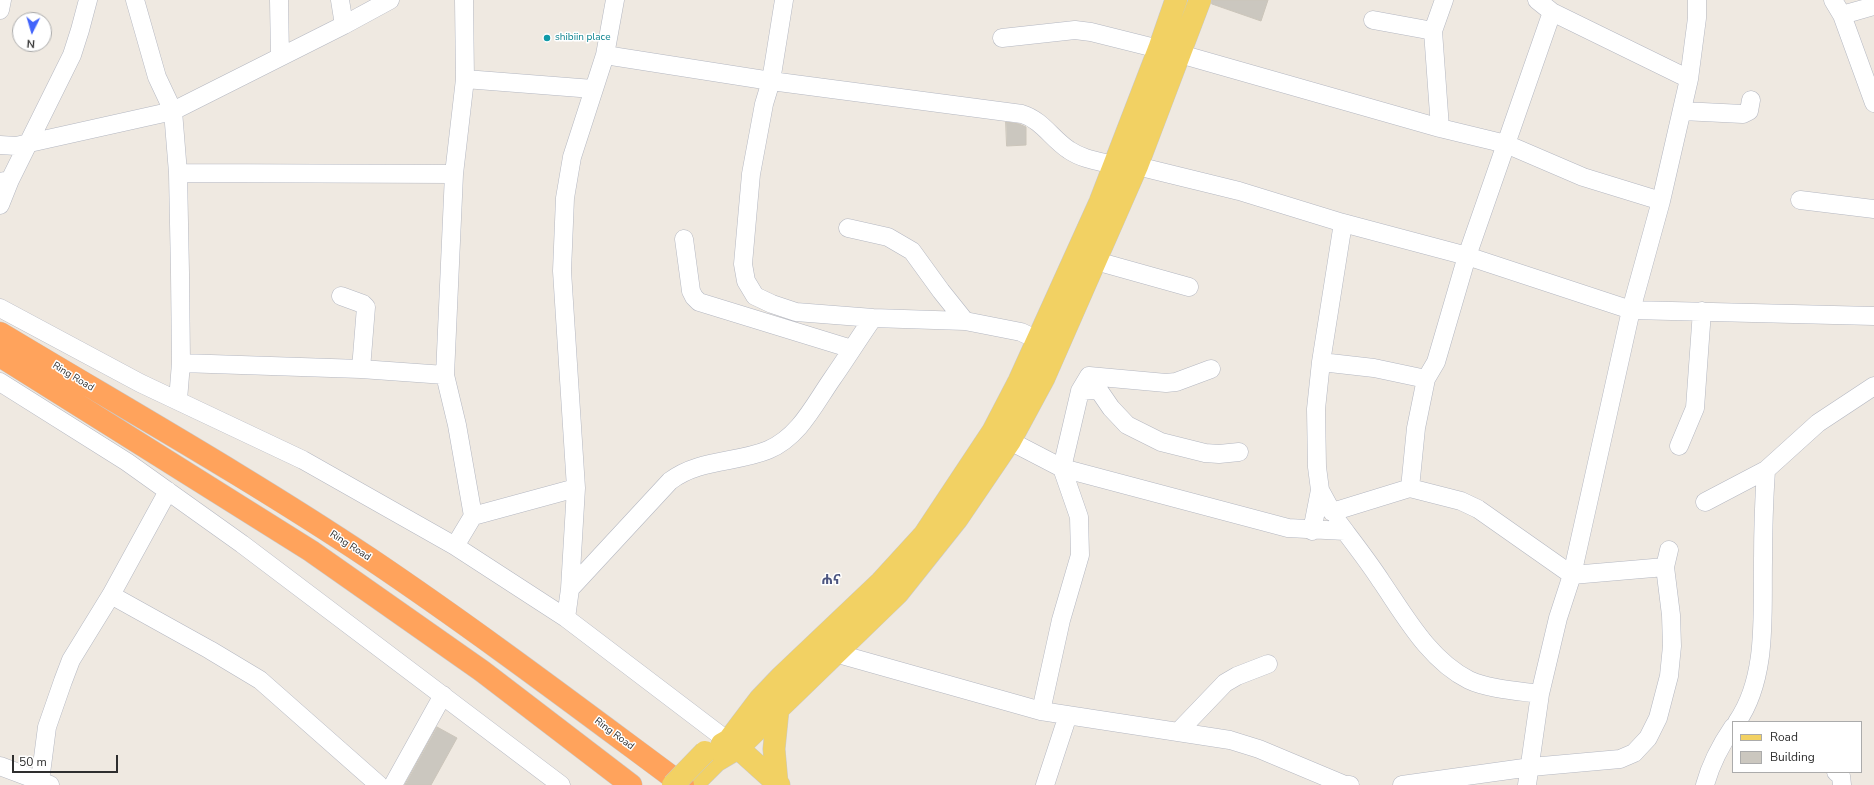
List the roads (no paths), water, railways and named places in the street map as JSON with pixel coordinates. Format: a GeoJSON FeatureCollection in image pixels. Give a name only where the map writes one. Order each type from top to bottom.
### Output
{"type":"FeatureCollection","features":[{"type":"Feature","properties":{"kind":"highway","name":"Ring Road"},"geometry":{"type":"LineString","coordinates":[[0,333],[254,485],[369,558],[526,668],[683,785]]}},
{"type":"Feature","properties":{"kind":"highway","name":"Ring Road"},"geometry":{"type":"LineString","coordinates":[[0,356],[311,551],[482,671],[631,785]]}},
{"type":"Feature","properties":{"kind":"main road"},"geometry":{"type":"LineString","coordinates":[[673,785],[711,757],[733,744],[778,709],[898,593],[957,519],[1010,441],[1044,378],[1065,305],[1100,202],[1159,49],[1176,0]]}},
{"type":"Feature","properties":{"kind":"main road"},"geometry":{"type":"LineString","coordinates":[[733,744],[760,699],[780,677],[882,582],[924,535],[993,431],[1038,340],[1096,261],[1137,166],[1200,0]]}},
{"type":"Feature","properties":{"kind":"main road"},"geometry":{"type":"LineString","coordinates":[[778,709],[774,748],[778,784]]}},
{"type":"Feature","properties":{"kind":"main road"},"geometry":{"type":"LineString","coordinates":[[733,744],[778,784]]}},
{"type":"Feature","properties":{"kind":"main road"},"geometry":{"type":"LineString","coordinates":[[692,785],[711,757]]}},
{"type":"Feature","properties":{"kind":"street"},"geometry":{"type":"LineString","coordinates":[[0,10],[2,0]]}},
{"type":"Feature","properties":{"kind":"street"},"geometry":{"type":"LineString","coordinates":[[0,205],[5,181],[30,142],[72,55],[88,0]]}},
{"type":"Feature","properties":{"kind":"street"},"geometry":{"type":"LineString","coordinates":[[135,0],[157,77],[173,111],[178,174],[181,364],[178,400]]}},
{"type":"Feature","properties":{"kind":"street"},"geometry":{"type":"LineString","coordinates":[[279,0],[280,58]]}},
{"type":"Feature","properties":{"kind":"street"},"geometry":{"type":"LineString","coordinates":[[340,0],[344,25]]}},
{"type":"Feature","properties":{"kind":"street"},"geometry":{"type":"LineString","coordinates":[[0,145],[16,146],[173,111],[280,58],[390,0]]}},
{"type":"Feature","properties":{"kind":"street"},"geometry":{"type":"LineString","coordinates":[[456,546],[473,516],[457,425],[445,375],[454,174],[465,79],[464,0]]}},
{"type":"Feature","properties":{"kind":"street"},"geometry":{"type":"LineString","coordinates":[[566,618],[570,589],[576,488],[562,263],[565,198],[572,157],[605,55],[615,0]]}},
{"type":"Feature","properties":{"kind":"street"},"geometry":{"type":"LineString","coordinates":[[784,0],[771,81],[764,104],[751,174],[743,264],[746,281],[755,296],[772,304],[796,312],[872,318],[965,321],[1021,332],[1038,340]]}},
{"type":"Feature","properties":{"kind":"street"},"geometry":{"type":"LineString","coordinates":[[1440,128],[1433,31],[1444,0]]}},
{"type":"Feature","properties":{"kind":"street"},"geometry":{"type":"LineString","coordinates":[[1537,0],[1552,12],[1689,79]]}},
{"type":"Feature","properties":{"kind":"street"},"geometry":{"type":"LineString","coordinates":[[1527,785],[1531,767],[1540,694],[1558,618],[1572,575],[1602,434],[1631,310],[1660,201],[1689,79],[1697,18],[1697,0]]}},
{"type":"Feature","properties":{"kind":"street"},"geometry":{"type":"LineString","coordinates":[[1833,0],[1842,16],[1874,103]]}},
{"type":"Feature","properties":{"kind":"street"},"geometry":{"type":"LineString","coordinates":[[1842,16],[1874,6]]}},
{"type":"Feature","properties":{"kind":"street"},"geometry":{"type":"LineString","coordinates":[[1410,488],[1416,428],[1426,379],[1436,362],[1467,256],[1552,12]]}},
{"type":"Feature","properties":{"kind":"street"},"geometry":{"type":"LineString","coordinates":[[1373,20],[1433,31]]}},
{"type":"Feature","properties":{"kind":"street"},"geometry":{"type":"LineString","coordinates":[[1002,38],[1075,30],[1091,32],[1159,49]]}},
{"type":"Feature","properties":{"kind":"street"},"geometry":{"type":"LineString","coordinates":[[1180,54],[1440,128],[1506,144],[1583,177],[1660,201]]}},
{"type":"Feature","properties":{"kind":"street"},"geometry":{"type":"LineString","coordinates":[[605,55],[771,81],[1022,114],[1031,117],[1068,150],[1082,157],[1114,165]]}},
{"type":"Feature","properties":{"kind":"street"},"geometry":{"type":"LineString","coordinates":[[465,79],[594,89]]}},
{"type":"Feature","properties":{"kind":"street"},"geometry":{"type":"LineString","coordinates":[[1682,110],[1743,114],[1749,111],[1751,100]]}},
{"type":"Feature","properties":{"kind":"street"},"geometry":{"type":"LineString","coordinates":[[1137,166],[1239,191],[1343,223],[1467,256],[1631,310],[1874,316]]}},
{"type":"Feature","properties":{"kind":"street"},"geometry":{"type":"LineString","coordinates":[[178,174],[454,174]]}},
{"type":"Feature","properties":{"kind":"street"},"geometry":{"type":"LineString","coordinates":[[1800,200],[1874,209]]}},
{"type":"Feature","properties":{"kind":"street"},"geometry":{"type":"LineString","coordinates":[[1312,531],[1320,490],[1317,467],[1316,409],[1321,362],[1343,223]]}},
{"type":"Feature","properties":{"kind":"street"},"geometry":{"type":"LineString","coordinates":[[848,228],[888,237],[912,251],[965,321]]}},
{"type":"Feature","properties":{"kind":"street"},"geometry":{"type":"LineString","coordinates":[[684,239],[691,291],[699,302],[852,349]]}},
{"type":"Feature","properties":{"kind":"street"},"geometry":{"type":"LineString","coordinates":[[1096,261],[1189,287]]}},
{"type":"Feature","properties":{"kind":"street"},"geometry":{"type":"LineString","coordinates":[[341,296],[363,304],[366,307],[361,369]]}},
{"type":"Feature","properties":{"kind":"street"},"geometry":{"type":"LineString","coordinates":[[0,308],[140,383],[303,460],[456,546],[566,618],[692,715],[733,744]]}},
{"type":"Feature","properties":{"kind":"street"},"geometry":{"type":"LineString","coordinates":[[1679,446],[1695,408],[1702,311]]}},
{"type":"Feature","properties":{"kind":"street"},"geometry":{"type":"LineString","coordinates":[[570,589],[670,481],[681,473],[694,467],[750,456],[769,450],[786,440],[802,424],[872,318]]}},
{"type":"Feature","properties":{"kind":"street"},"geometry":{"type":"LineString","coordinates":[[1321,362],[1374,368],[1426,379]]}},
{"type":"Feature","properties":{"kind":"street"},"geometry":{"type":"LineString","coordinates":[[181,364],[361,369],[445,375]]}},
{"type":"Feature","properties":{"kind":"street"},"geometry":{"type":"LineString","coordinates":[[1041,711],[1061,620],[1080,555],[1079,517],[1062,468],[1080,391],[1089,376],[1166,383],[1176,382],[1211,369]]}},
{"type":"Feature","properties":{"kind":"street"},"geometry":{"type":"LineString","coordinates":[[0,382],[127,462],[242,544],[561,785]]}},
{"type":"Feature","properties":{"kind":"street"},"geometry":{"type":"LineString","coordinates":[[1705,502],[1766,470],[1818,422],[1874,386]]}},
{"type":"Feature","properties":{"kind":"street"},"geometry":{"type":"LineString","coordinates":[[1080,391],[1094,390],[1100,392],[1111,408],[1127,425],[1160,442],[1205,453],[1219,454],[1239,452]]}},
{"type":"Feature","properties":{"kind":"street"},"geometry":{"type":"LineString","coordinates":[[1010,441],[1062,468],[1288,528],[1312,531],[1345,531]]}},
{"type":"Feature","properties":{"kind":"street"},"geometry":{"type":"LineString","coordinates":[[1738,721],[1754,691],[1758,673],[1762,619],[1766,470]]}},
{"type":"Feature","properties":{"kind":"street"},"geometry":{"type":"LineString","coordinates":[[473,516],[576,488]]}},
{"type":"Feature","properties":{"kind":"street"},"geometry":{"type":"LineString","coordinates":[[1332,512],[1410,488],[1461,501],[1478,509],[1572,575],[1665,567]]}},
{"type":"Feature","properties":{"kind":"street"},"geometry":{"type":"LineString","coordinates":[[1320,490],[1332,512],[1345,531],[1381,579],[1411,626],[1425,643],[1468,680],[1480,684],[1540,694]]}},
{"type":"Feature","properties":{"kind":"street"},"geometry":{"type":"LineString","coordinates":[[0,766],[44,783],[48,727],[62,681],[71,660],[111,595],[168,491]]}},
{"type":"Feature","properties":{"kind":"street"},"geometry":{"type":"LineString","coordinates":[[1402,785],[1531,767],[1620,759],[1634,753],[1648,738],[1658,718],[1669,676],[1672,646],[1671,615],[1665,567],[1670,550]]}},
{"type":"Feature","properties":{"kind":"street"},"geometry":{"type":"LineString","coordinates":[[111,595],[210,650],[260,680],[379,785]]}},
{"type":"Feature","properties":{"kind":"street"},"geometry":{"type":"LineString","coordinates":[[835,653],[1041,711],[1230,740],[1259,749],[1345,785],[1350,785]]}},
{"type":"Feature","properties":{"kind":"street"},"geometry":{"type":"LineString","coordinates":[[1179,731],[1225,683],[1237,676],[1268,664]]}},
{"type":"Feature","properties":{"kind":"street"},"geometry":{"type":"LineString","coordinates":[[393,785],[443,695]]}},
{"type":"Feature","properties":{"kind":"street"},"geometry":{"type":"LineString","coordinates":[[1045,785],[1068,715]]}},
{"type":"Feature","properties":{"kind":"street"},"geometry":{"type":"LineString","coordinates":[[1705,785],[1710,766],[1732,728]]}},
{"type":"Feature","properties":{"kind":"street"},"geometry":{"type":"LineString","coordinates":[[1837,773],[1841,776],[1842,785]]}},
{"type":"Feature","properties":{"kind":"place","name":"shibiin place"},"geometry":{"type":"Point","coordinates":[547,38]}},
{"type":"Feature","properties":{"kind":"district","name":"ሐና"},"geometry":{"type":"Point","coordinates":[831,581]}}]}
